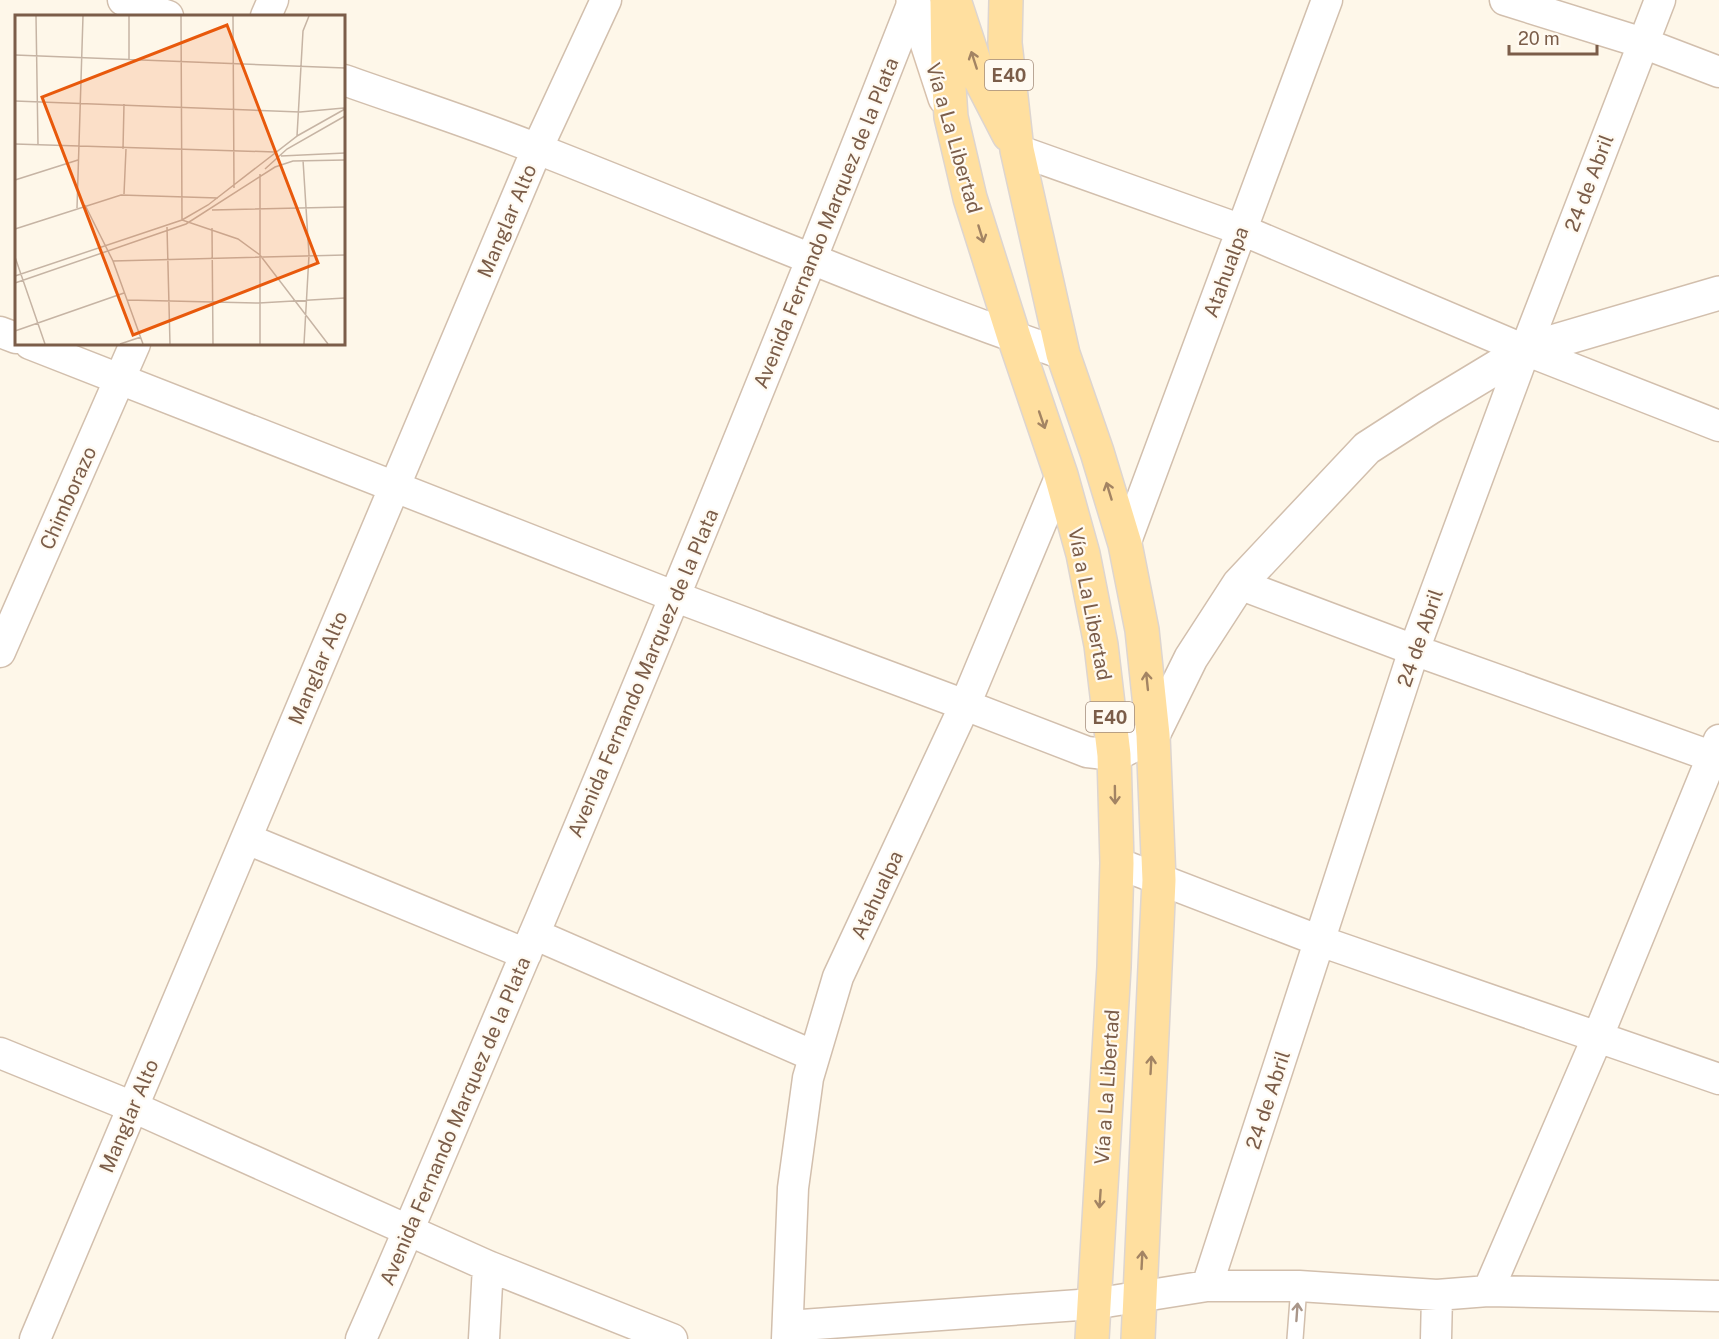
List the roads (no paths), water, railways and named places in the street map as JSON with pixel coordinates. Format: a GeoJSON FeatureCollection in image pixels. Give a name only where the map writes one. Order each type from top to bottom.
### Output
{"type":"FeatureCollection","features":[{"type":"Feature","properties":{"kind":"main road","name":"E40"},"geometry":{"type":"LineString","coordinates":[[947,0],[947,62],[951,117]]}},
{"type":"Feature","properties":{"kind":"main road"},"geometry":{"type":"LineString","coordinates":[[954,0],[980,79],[1017,150]]}},
{"type":"Feature","properties":{"kind":"main road","name":"E40"},"geometry":{"type":"LineString","coordinates":[[1006,0],[1005,42],[1017,150]]}},
{"type":"Feature","properties":{"kind":"main road","name":"Vía a La Libertad"},"geometry":{"type":"LineString","coordinates":[[951,117],[970,198],[1061,475],[1083,554],[1101,645],[1114,755],[1117,863],[1114,967],[1092,1339]]}},
{"type":"Feature","properties":{"kind":"main road","name":"Vía a La Libertad"},"geometry":{"type":"LineString","coordinates":[[1017,150],[1063,354],[1097,452],[1125,544],[1142,630],[1153,735],[1159,880],[1138,1339]]}},
{"type":"Feature","properties":{"kind":"street"},"geometry":{"type":"LineString","coordinates":[[123,0],[165,15]]}},
{"type":"Feature","properties":{"kind":"street"},"geometry":{"type":"LineString","coordinates":[[266,15],[273,0]]}},
{"type":"Feature","properties":{"kind":"street","name":"Manglar Alto"},"geometry":{"type":"LineString","coordinates":[[35,1339],[537,149],[606,0]]}},
{"type":"Feature","properties":{"kind":"street","name":"Atahualpa"},"geometry":{"type":"LineString","coordinates":[[1125,544],[1327,0]]}},
{"type":"Feature","properties":{"kind":"street"},"geometry":{"type":"LineString","coordinates":[[1505,0],[1643,43],[1719,72]]}},
{"type":"Feature","properties":{"kind":"street","name":"24 de Abril"},"geometry":{"type":"LineString","coordinates":[[1207,1286],[1414,650],[1524,350],[1660,0]]}},
{"type":"Feature","properties":{"kind":"street","name":"Vía a La Libertad"},"geometry":{"type":"LineString","coordinates":[[913,1],[951,117]]}},
{"type":"Feature","properties":{"kind":"street","name":"Avenida Fernando Marquez de la Plata"},"geometry":{"type":"LineString","coordinates":[[361,1339],[409,1231],[676,597],[913,1]]}},
{"type":"Feature","properties":{"kind":"street"},"geometry":{"type":"LineString","coordinates":[[345,80],[537,149],[812,259],[1063,354]]}},
{"type":"Feature","properties":{"kind":"street"},"geometry":{"type":"LineString","coordinates":[[1017,150],[1242,230],[1524,350],[1719,426]]}},
{"type":"Feature","properties":{"kind":"street"},"geometry":{"type":"LineString","coordinates":[[33,345],[676,597],[991,717],[1087,752],[1114,755],[1153,735],[1191,658],[1239,584],[1367,448],[1524,350],[1719,293]]}},
{"type":"Feature","properties":{"kind":"street"},"geometry":{"type":"LineString","coordinates":[[0,332],[15,338]]}},
{"type":"Feature","properties":{"kind":"street","name":"Chimborazo"},"geometry":{"type":"LineString","coordinates":[[0,652],[135,345]]}},
{"type":"Feature","properties":{"kind":"street","name":"Atahualpa"},"geometry":{"type":"LineString","coordinates":[[788,1332],[793,1188],[808,1078],[838,977],[964,705],[1061,475]]}},
{"type":"Feature","properties":{"kind":"street"},"geometry":{"type":"LineString","coordinates":[[1239,584],[1414,650],[1717,752],[1488,1292]]}},
{"type":"Feature","properties":{"kind":"street"},"geometry":{"type":"LineString","coordinates":[[246,839],[530,944],[814,1056]]}},
{"type":"Feature","properties":{"kind":"street"},"geometry":{"type":"LineString","coordinates":[[1117,863],[1320,941],[1719,1079]]}},
{"type":"Feature","properties":{"kind":"street"},"geometry":{"type":"LineString","coordinates":[[0,1053],[133,1107],[488,1266],[672,1339]]}},
{"type":"Feature","properties":{"kind":"street"},"geometry":{"type":"LineString","coordinates":[[484,1339],[488,1266]]}},
{"type":"Feature","properties":{"kind":"street"},"geometry":{"type":"LineString","coordinates":[[788,1332],[1094,1304],[1207,1286],[1299,1286],[1437,1295],[1488,1292],[1719,1296]]}},
{"type":"Feature","properties":{"kind":"street"},"geometry":{"type":"LineString","coordinates":[[1436,1339],[1437,1295]]}},
{"type":"Feature","properties":{"kind":"lane"},"geometry":{"type":"LineString","coordinates":[[1295,1339],[1299,1286]]}}]}
